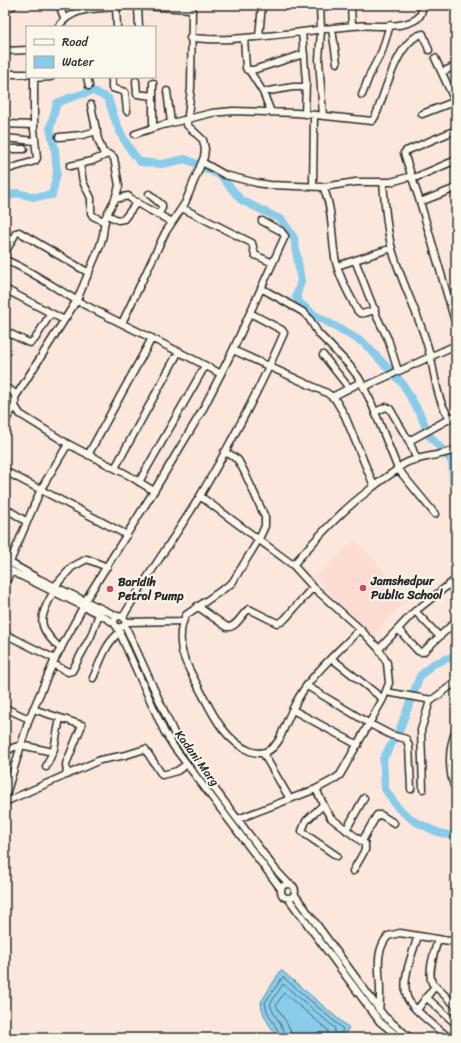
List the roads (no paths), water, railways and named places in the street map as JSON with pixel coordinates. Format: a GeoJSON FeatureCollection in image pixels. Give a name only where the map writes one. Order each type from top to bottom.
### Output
{"type":"FeatureCollection","features":[{"type":"Feature","properties":{"kind":"street"},"geometry":{"type":"LineString","coordinates":[[5,9],[14,5]]}},
{"type":"Feature","properties":{"kind":"street"},"geometry":{"type":"LineString","coordinates":[[59,5],[64,18]]}},
{"type":"Feature","properties":{"kind":"street"},"geometry":{"type":"LineString","coordinates":[[59,26],[64,18],[82,8],[116,7],[125,5],[191,7],[191,88],[187,120],[188,128],[199,135],[205,144],[205,149],[201,165],[185,203],[165,233],[122,323]]}},
{"type":"Feature","properties":{"kind":"street"},"geometry":{"type":"LineString","coordinates":[[259,36],[262,5]]}},
{"type":"Feature","properties":{"kind":"street"},"geometry":{"type":"LineString","coordinates":[[320,5],[321,30],[319,53],[323,116]]}},
{"type":"Feature","properties":{"kind":"street"},"geometry":{"type":"LineString","coordinates":[[351,5],[352,26]]}},
{"type":"Feature","properties":{"kind":"street"},"geometry":{"type":"LineString","coordinates":[[190,38],[230,39],[352,26],[398,25],[415,21],[421,15],[423,5]]}},
{"type":"Feature","properties":{"kind":"street"},"geometry":{"type":"LineString","coordinates":[[138,6],[139,26]]}},
{"type":"Feature","properties":{"kind":"street"},"geometry":{"type":"LineString","coordinates":[[116,7],[117,26]]}},
{"type":"Feature","properties":{"kind":"street"},"geometry":{"type":"LineString","coordinates":[[362,95],[370,74],[382,51],[390,25]]}},
{"type":"Feature","properties":{"kind":"street"},"geometry":{"type":"LineString","coordinates":[[332,29],[336,63]]}},
{"type":"Feature","properties":{"kind":"street"},"geometry":{"type":"LineString","coordinates":[[302,32],[306,87],[305,114]]}},
{"type":"Feature","properties":{"kind":"street"},"geometry":{"type":"LineString","coordinates":[[135,134],[153,127],[212,113],[233,110],[305,114],[372,122],[394,69],[406,46],[418,35],[423,34],[429,50]]}},
{"type":"Feature","properties":{"kind":"street"},"geometry":{"type":"LineString","coordinates":[[244,38],[246,68],[249,70],[263,92],[271,112]]}},
{"type":"Feature","properties":{"kind":"street"},"geometry":{"type":"LineString","coordinates":[[5,51],[26,50]]}},
{"type":"Feature","properties":{"kind":"street"},"geometry":{"type":"LineString","coordinates":[[249,70],[304,54]]}},
{"type":"Feature","properties":{"kind":"street"},"geometry":{"type":"LineString","coordinates":[[422,114],[456,101],[435,58]]}},
{"type":"Feature","properties":{"kind":"street"},"geometry":{"type":"LineString","coordinates":[[442,72],[456,66]]}},
{"type":"Feature","properties":{"kind":"street"},"geometry":{"type":"LineString","coordinates":[[5,74],[26,74]]}},
{"type":"Feature","properties":{"kind":"street"},"geometry":{"type":"LineString","coordinates":[[5,170],[36,161],[37,158],[34,125],[34,78]]}},
{"type":"Feature","properties":{"kind":"street"},"geometry":{"type":"LineString","coordinates":[[87,78],[89,86]]}},
{"type":"Feature","properties":{"kind":"street"},"geometry":{"type":"LineString","coordinates":[[112,78],[112,88],[125,92],[127,111]]}},
{"type":"Feature","properties":{"kind":"street"},"geometry":{"type":"LineString","coordinates":[[136,81],[137,94],[153,96]]}},
{"type":"Feature","properties":{"kind":"street"},"geometry":{"type":"LineString","coordinates":[[153,83],[153,127]]}},
{"type":"Feature","properties":{"kind":"street"},"geometry":{"type":"LineString","coordinates":[[263,92],[293,87],[306,87]]}},
{"type":"Feature","properties":{"kind":"street"},"geometry":{"type":"LineString","coordinates":[[166,91],[171,123]]}},
{"type":"Feature","properties":{"kind":"street"},"geometry":{"type":"LineString","coordinates":[[5,421],[15,406],[16,396],[77,300],[100,246],[107,215],[115,199],[119,186],[119,179],[114,158],[103,152],[96,131],[91,105]]}},
{"type":"Feature","properties":{"kind":"street"},"geometry":{"type":"LineString","coordinates":[[313,186],[314,115]]}},
{"type":"Feature","properties":{"kind":"street"},"geometry":{"type":"LineString","coordinates":[[5,124],[34,125]]}},
{"type":"Feature","properties":{"kind":"street"},"geometry":{"type":"LineString","coordinates":[[456,130],[405,152],[456,325]]}},
{"type":"Feature","properties":{"kind":"street"},"geometry":{"type":"LineString","coordinates":[[59,137],[82,135],[96,131]]}},
{"type":"Feature","properties":{"kind":"street"},"geometry":{"type":"LineString","coordinates":[[5,138],[35,141]]}},
{"type":"Feature","properties":{"kind":"street"},"geometry":{"type":"LineString","coordinates":[[5,149],[24,149]]}},
{"type":"Feature","properties":{"kind":"street"},"geometry":{"type":"LineString","coordinates":[[70,166],[92,161],[108,154]]}},
{"type":"Feature","properties":{"kind":"street"},"geometry":{"type":"LineString","coordinates":[[201,165],[225,175],[257,184],[323,186],[356,182],[397,181],[412,177],[456,160]]}},
{"type":"Feature","properties":{"kind":"street"},"geometry":{"type":"LineString","coordinates":[[80,164],[83,182],[91,198],[91,213],[95,218],[105,222]]}},
{"type":"Feature","properties":{"kind":"street"},"geometry":{"type":"LineString","coordinates":[[383,182],[386,218],[392,248],[431,357],[439,394],[446,412],[453,417],[430,428],[409,441]]}},
{"type":"Feature","properties":{"kind":"street"},"geometry":{"type":"LineString","coordinates":[[323,186],[328,204],[337,266],[357,310],[361,314],[375,309]]}},
{"type":"Feature","properties":{"kind":"street"},"geometry":{"type":"LineString","coordinates":[[420,202],[456,188]]}},
{"type":"Feature","properties":{"kind":"street"},"geometry":{"type":"LineString","coordinates":[[148,194],[162,205],[158,215]]}},
{"type":"Feature","properties":{"kind":"street"},"geometry":{"type":"LineString","coordinates":[[115,199],[128,196],[172,222]]}},
{"type":"Feature","properties":{"kind":"street"},"geometry":{"type":"LineString","coordinates":[[107,215],[118,220],[124,219],[137,202]]}},
{"type":"Feature","properties":{"kind":"street"},"geometry":{"type":"LineString","coordinates":[[182,208],[252,243],[255,254],[272,263]]}},
{"type":"Feature","properties":{"kind":"street"},"geometry":{"type":"LineString","coordinates":[[5,798],[28,719],[54,661],[84,604],[202,410],[233,350],[285,236],[281,231],[262,221]]}},
{"type":"Feature","properties":{"kind":"street"},"geometry":{"type":"LineString","coordinates":[[5,253],[16,233],[20,232],[89,273]]}},
{"type":"Feature","properties":{"kind":"street"},"geometry":{"type":"LineString","coordinates":[[337,266],[392,248]]}},
{"type":"Feature","properties":{"kind":"street"},"geometry":{"type":"LineString","coordinates":[[5,260],[27,270],[77,300],[179,351],[221,374]]}},
{"type":"Feature","properties":{"kind":"street"},"geometry":{"type":"LineString","coordinates":[[355,260],[380,325],[388,339],[397,372]]}},
{"type":"Feature","properties":{"kind":"street"},"geometry":{"type":"LineString","coordinates":[[261,288],[303,312],[309,318],[318,333],[349,365],[362,385],[375,412],[398,469],[434,514]]}},
{"type":"Feature","properties":{"kind":"street"},"geometry":{"type":"LineString","coordinates":[[5,289],[64,320]]}},
{"type":"Feature","properties":{"kind":"street"},"geometry":{"type":"LineString","coordinates":[[5,331],[30,343],[35,339],[51,313]]}},
{"type":"Feature","properties":{"kind":"street"},"geometry":{"type":"LineString","coordinates":[[84,604],[117,628],[122,628],[123,620],[140,588],[200,496],[237,430],[270,366],[284,332],[250,313]]}},
{"type":"Feature","properties":{"kind":"street"},"geometry":{"type":"LineString","coordinates":[[88,455],[152,338]]}},
{"type":"Feature","properties":{"kind":"street"},"geometry":{"type":"LineString","coordinates":[[332,397],[349,388],[362,385],[397,372],[456,345]]}},
{"type":"Feature","properties":{"kind":"street"},"geometry":{"type":"LineString","coordinates":[[233,350],[327,393],[332,397],[340,406],[345,416],[374,486]]}},
{"type":"Feature","properties":{"kind":"street"},"geometry":{"type":"LineString","coordinates":[[115,468],[179,351]]}},
{"type":"Feature","properties":{"kind":"street"},"geometry":{"type":"LineString","coordinates":[[323,355],[349,388]]}},
{"type":"Feature","properties":{"kind":"street"},"geometry":{"type":"LineString","coordinates":[[139,482],[205,366]]}},
{"type":"Feature","properties":{"kind":"street"},"geometry":{"type":"LineString","coordinates":[[5,387],[15,393],[16,396]]}},
{"type":"Feature","properties":{"kind":"street"},"geometry":{"type":"LineString","coordinates":[[15,406],[20,414],[68,444],[115,468],[154,491]]}},
{"type":"Feature","properties":{"kind":"street"},"geometry":{"type":"LineString","coordinates":[[375,412],[386,408],[390,409],[409,441],[416,460]]}},
{"type":"Feature","properties":{"kind":"street"},"geometry":{"type":"LineString","coordinates":[[5,584],[8,570],[7,562],[27,522],[41,489],[68,444]]}},
{"type":"Feature","properties":{"kind":"street"},"geometry":{"type":"LineString","coordinates":[[293,565],[346,510],[374,486],[404,464],[451,451]]}},
{"type":"Feature","properties":{"kind":"street"},"geometry":{"type":"LineString","coordinates":[[224,452],[238,460],[265,517],[264,526],[232,583],[198,606],[182,621],[181,638],[182,651],[186,663],[218,721],[227,733],[249,751],[264,753],[275,747],[306,686],[360,629]]}},
{"type":"Feature","properties":{"kind":"street"},"geometry":{"type":"LineString","coordinates":[[5,471],[127,535]]}},
{"type":"Feature","properties":{"kind":"street"},"geometry":{"type":"LineString","coordinates":[[200,496],[293,565],[313,587],[360,629],[379,649],[387,663],[388,671],[389,683],[383,699],[340,775],[316,788],[238,819]]}},
{"type":"Feature","properties":{"kind":"street"},"geometry":{"type":"LineString","coordinates":[[10,511],[27,522]]}},
{"type":"Feature","properties":{"kind":"street"},"geometry":{"type":"LineString","coordinates":[[60,649],[49,638],[42,622],[44,609],[54,590],[72,567],[87,559],[107,567]]}},
{"type":"Feature","properties":{"kind":"street"},"geometry":{"type":"LineString","coordinates":[[7,562],[54,590]]}},
{"type":"Feature","properties":{"kind":"street"},"geometry":{"type":"LineString","coordinates":[[8,570],[123,620]]}},
{"type":"Feature","properties":{"kind":"street"},"geometry":{"type":"LineString","coordinates":[[379,649],[415,612],[456,579]]}},
{"type":"Feature","properties":{"kind":"street"},"geometry":{"type":"LineString","coordinates":[[198,606],[230,628],[234,626],[249,609],[277,623],[285,619],[313,587]]}},
{"type":"Feature","properties":{"kind":"street"},"geometry":{"type":"LineString","coordinates":[[415,612],[439,636]]}},
{"type":"Feature","properties":{"kind":"street"},"geometry":{"type":"LineString","coordinates":[[5,634],[54,661],[68,672],[72,671],[91,636],[99,614]]}},
{"type":"Feature","properties":{"kind":"street"},"geometry":{"type":"LineString","coordinates":[[93,678],[117,628],[114,619],[182,621]]}},
{"type":"Feature","properties":{"kind":"street","name":"Kadani Marg"},"geometry":{"type":"LineString","coordinates":[[123,620],[174,733],[288,883]]}},
{"type":"Feature","properties":{"kind":"street"},"geometry":{"type":"LineString","coordinates":[[398,629],[420,652],[428,648],[456,621]]}},
{"type":"Feature","properties":{"kind":"street","name":"Kadani Marg"},"geometry":{"type":"LineString","coordinates":[[117,628],[164,731],[281,889]]}},
{"type":"Feature","properties":{"kind":"street"},"geometry":{"type":"LineString","coordinates":[[331,658],[383,699]]}},
{"type":"Feature","properties":{"kind":"street"},"geometry":{"type":"LineString","coordinates":[[386,692],[430,701],[435,699],[456,682]]}},
{"type":"Feature","properties":{"kind":"street"},"geometry":{"type":"LineString","coordinates":[[306,686],[370,724],[391,735],[406,739],[409,746],[411,789]]}},
{"type":"Feature","properties":{"kind":"street"},"geometry":{"type":"LineString","coordinates":[[423,789],[421,730],[430,701]]}},
{"type":"Feature","properties":{"kind":"street"},"geometry":{"type":"LineString","coordinates":[[5,708],[28,719]]}},
{"type":"Feature","properties":{"kind":"street"},"geometry":{"type":"LineString","coordinates":[[33,709],[82,724],[66,764],[67,775]]}},
{"type":"Feature","properties":{"kind":"street"},"geometry":{"type":"LineString","coordinates":[[293,710],[358,745]]}},
{"type":"Feature","properties":{"kind":"street"},"geometry":{"type":"LineString","coordinates":[[46,768],[53,752],[60,718]]}},
{"type":"Feature","properties":{"kind":"street"},"geometry":{"type":"LineString","coordinates":[[456,730],[452,739],[450,756],[452,780],[456,791]]}},
{"type":"Feature","properties":{"kind":"street"},"geometry":{"type":"LineString","coordinates":[[5,752],[21,745],[53,752]]}},
{"type":"Feature","properties":{"kind":"street"},"geometry":{"type":"LineString","coordinates":[[5,802],[100,760],[126,756],[145,749],[162,775],[177,771],[187,764]]}},
{"type":"Feature","properties":{"kind":"street"},"geometry":{"type":"LineString","coordinates":[[264,753],[290,799]]}},
{"type":"Feature","properties":{"kind":"street"},"geometry":{"type":"LineString","coordinates":[[316,788],[331,818],[366,844],[365,850],[353,871]]}},
{"type":"Feature","properties":{"kind":"street"},"geometry":{"type":"LineString","coordinates":[[346,830],[364,798]]}},
{"type":"Feature","properties":{"kind":"street"},"geometry":{"type":"LineString","coordinates":[[324,804],[306,821],[302,830],[305,834],[337,856]]}},
{"type":"Feature","properties":{"kind":"street"},"geometry":{"type":"LineString","coordinates":[[362,841],[377,815],[381,815],[394,823]]}},
{"type":"Feature","properties":{"kind":"street"},"geometry":{"type":"LineString","coordinates":[[400,1038],[380,1022],[288,898],[283,896],[281,889],[284,885],[288,883],[294,886],[296,890],[295,895],[379,1010],[392,1024],[410,1038]]}},
{"type":"Feature","properties":{"kind":"street"},"geometry":{"type":"LineString","coordinates":[[288,898],[295,895]]}},
{"type":"Feature","properties":{"kind":"street"},"geometry":{"type":"LineString","coordinates":[[379,1010],[380,990],[378,961],[385,939],[388,936],[396,933],[456,942]]}},
{"type":"Feature","properties":{"kind":"street"},"geometry":{"type":"LineString","coordinates":[[418,936],[409,966],[406,986],[407,997],[417,1010],[449,1038]]}},
{"type":"Feature","properties":{"kind":"street"},"geometry":{"type":"LineString","coordinates":[[438,939],[430,974],[431,980],[435,986],[456,1006]]}},
{"type":"Feature","properties":{"kind":"street"},"geometry":{"type":"LineString","coordinates":[[417,1010],[435,986]]}},
{"type":"Feature","properties":{"kind":"street"},"geometry":{"type":"LineString","coordinates":[[426,997],[456,1024]]}},
{"type":"Feature","properties":{"kind":"water"},"geometry":{"type":"Polygon","coordinates":[[[281,970],[349,1028],[342,1038],[278,1038],[263,1012],[261,1002],[281,970]]]}},
{"type":"Feature","properties":{"kind":"waterway"},"geometry":{"type":"LineString","coordinates":[[5,198],[16,193],[35,197],[52,195],[57,173],[55,150],[50,128],[57,103],[93,91],[108,98],[120,132],[140,162],[162,164],[185,159],[221,176],[241,200],[282,220],[294,238],[301,281],[296,297],[300,303],[315,315],[364,343],[403,384],[421,416],[429,435],[452,461],[453,482],[456,484]]}},
{"type":"Feature","properties":{"kind":"waterway"},"geometry":{"type":"LineString","coordinates":[[456,652],[454,656],[433,664],[420,676],[399,731],[383,759],[385,789],[398,808],[414,821],[437,832],[456,837]]}},
{"type":"Feature","properties":{"kind":"place","name":"Jamshedpur Public School"},"geometry":{"type":"Point","coordinates":[363,588]}},
{"type":"Feature","properties":{"kind":"place","name":"Baridih Petrol Pump"},"geometry":{"type":"Point","coordinates":[110,589]}}]}
